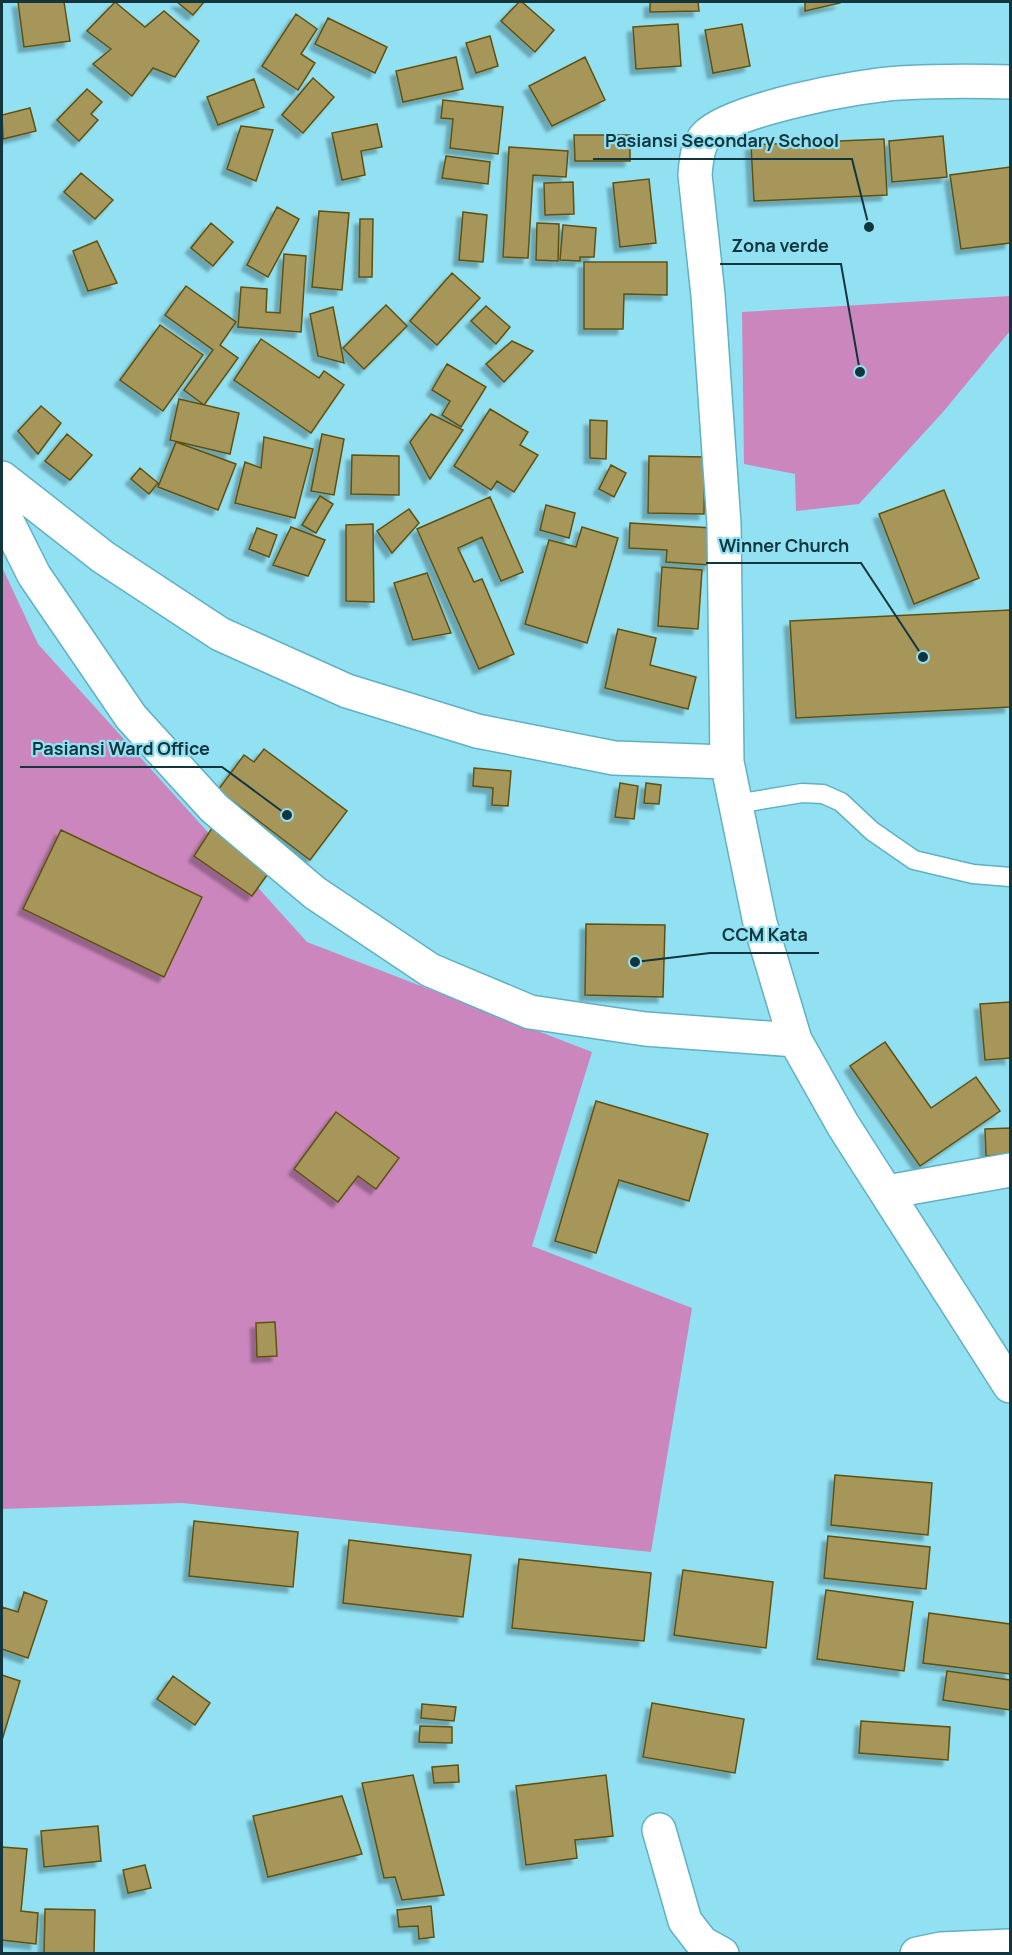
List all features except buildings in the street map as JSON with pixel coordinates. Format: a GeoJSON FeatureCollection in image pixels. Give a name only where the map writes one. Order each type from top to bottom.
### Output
{"type":"FeatureCollection","features":[{"type":"Feature","properties":{"kind":"street"},"geometry":{"type":"LineString","coordinates":[[1011,82],[897,83],[803,99],[743,115],[723,123],[705,136],[697,156],[695,175],[708,295],[724,524],[727,762],[760,923],[795,1040],[843,1125],[1011,1386]]}},
{"type":"Feature","properties":{"kind":"street"},"geometry":{"type":"LineString","coordinates":[[2,478],[103,557],[220,634],[347,691],[477,731],[614,758],[727,762]]}},
{"type":"Feature","properties":{"kind":"street"},"geometry":{"type":"LineString","coordinates":[[2,511],[34,575],[130,717],[214,808],[315,893],[430,970],[530,1011],[645,1029],[795,1040]]}},
{"type":"Feature","properties":{"kind":"street"},"geometry":{"type":"LineString","coordinates":[[887,1192],[1011,1170]]}},
{"type":"Feature","properties":{"kind":"street"},"geometry":{"type":"LineString","coordinates":[[659,1830],[685,1921],[702,1943],[722,1953]]}},
{"type":"Feature","properties":{"kind":"street"},"geometry":{"type":"LineString","coordinates":[[917,1953],[941,1949],[1011,1946]]}},
{"type":"Feature","properties":{"kind":"lane"},"geometry":{"type":"LineString","coordinates":[[736,804],[802,793],[823,794],[841,802],[872,831],[914,860],[973,874],[1011,877]]}},
{"type":"Feature","properties":{"kind":"shaded area"},"geometry":{"type":"Polygon","coordinates":[[[1010,296],[1010,331],[943,412],[859,504],[796,511],[795,474],[744,464],[742,312],[1010,296]]]}},
{"type":"Feature","properties":{"kind":"shaded area"},"geometry":{"type":"Polygon","coordinates":[[[2,567],[38,644],[307,942],[592,1052],[532,1246],[692,1308],[651,1552],[182,1503],[2,1509],[2,567]]]}},
{"type":"Feature","properties":{"kind":"place","name":"Pasiansi Secondary School"},"geometry":{"type":"Point","coordinates":[869,227]}},
{"type":"Feature","properties":{"kind":"place","name":"Zona verde"},"geometry":{"type":"Point","coordinates":[860,372]}},
{"type":"Feature","properties":{"kind":"place","name":"Winner Church"},"geometry":{"type":"Point","coordinates":[923,657]}},
{"type":"Feature","properties":{"kind":"place","name":"Pasiansi Ward Office"},"geometry":{"type":"Point","coordinates":[287,815]}},
{"type":"Feature","properties":{"kind":"place","name":"CCM Kata"},"geometry":{"type":"Point","coordinates":[635,962]}}]}
